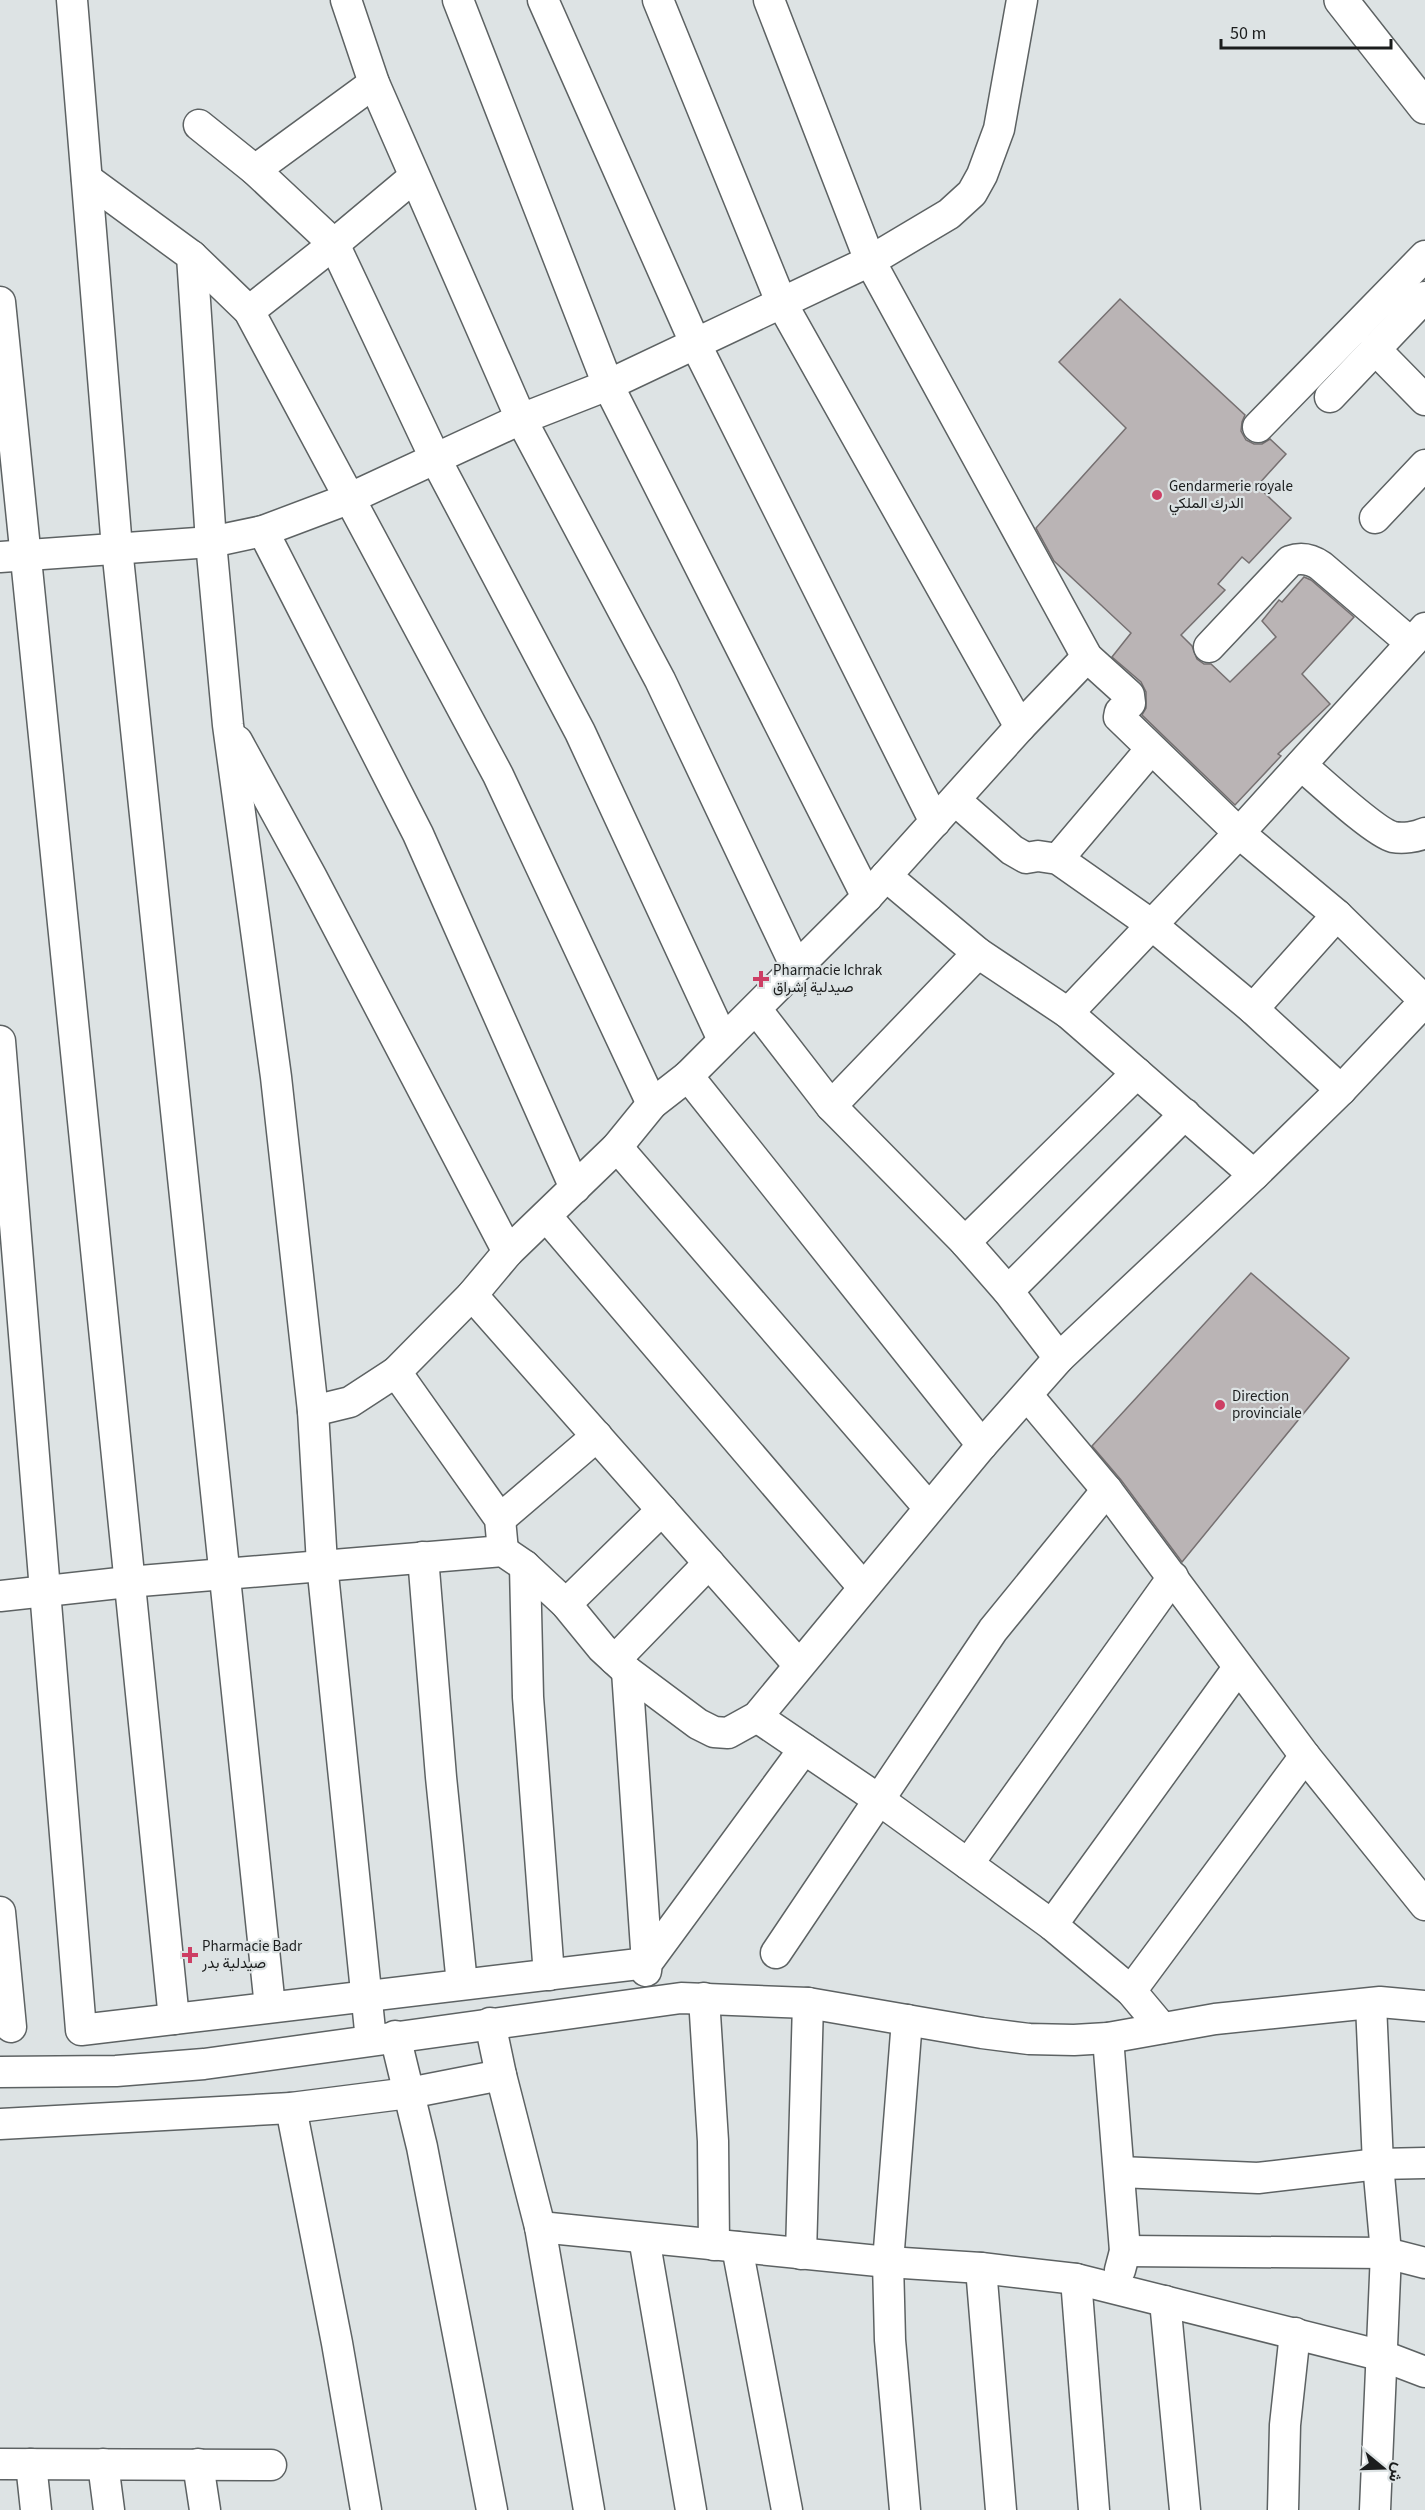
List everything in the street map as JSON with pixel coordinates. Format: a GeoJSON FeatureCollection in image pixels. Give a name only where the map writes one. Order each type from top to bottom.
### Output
{"type":"FeatureCollection","features":[{"type":"Feature","properties":{"kind":"main road"},"geometry":{"type":"LineString","coordinates":[[1341,0],[1425,107]]}},
{"type":"Feature","properties":{"kind":"street"},"geometry":{"type":"LineString","coordinates":[[72,0],[117,548],[270,2007]]}},
{"type":"Feature","properties":{"kind":"street"},"geometry":{"type":"LineString","coordinates":[[346,0],[374,83],[521,419],[660,680],[796,967]]}},
{"type":"Feature","properties":{"kind":"street"},"geometry":{"type":"LineString","coordinates":[[458,0],[608,385],[876,887],[1068,1013],[1254,1175]]}},
{"type":"Feature","properties":{"kind":"street"},"geometry":{"type":"LineString","coordinates":[[543,0],[696,345],[935,822]]}},
{"type":"Feature","properties":{"kind":"street"},"geometry":{"type":"LineString","coordinates":[[658,0],[781,302],[1020,727]]}},
{"type":"Feature","properties":{"kind":"street"},"geometry":{"type":"LineString","coordinates":[[0,1596],[322,1564],[423,1557],[514,1558],[566,1604],[621,1665],[690,1719],[714,1732],[721,1734],[733,1732],[757,1718],[798,1665],[982,1444],[1059,1358],[1254,1175],[1341,1090],[1425,1001],[1337,915],[1239,833],[1119,717],[1120,712],[1130,702],[1129,695],[1088,657],[870,261],[769,0]]}},
{"type":"Feature","properties":{"kind":"street"},"geometry":{"type":"LineString","coordinates":[[13,555],[211,542],[263,531],[348,499],[521,419],[608,385],[870,261],[950,214],[972,193],[982,176],[999,129],[1022,0]]}},
{"type":"Feature","properties":{"kind":"street"},"geometry":{"type":"LineString","coordinates":[[255,170],[374,83]]}},
{"type":"Feature","properties":{"kind":"street"},"geometry":{"type":"LineString","coordinates":[[199,125],[255,170],[334,244],[435,458],[580,732],[723,1040]]}},
{"type":"Feature","properties":{"kind":"street"},"geometry":{"type":"LineString","coordinates":[[249,310],[334,244],[414,177]]}},
{"type":"Feature","properties":{"kind":"street"},"geometry":{"type":"LineString","coordinates":[[87,179],[192,256],[249,310],[498,776],[652,1104]]}},
{"type":"Feature","properties":{"kind":"street"},"geometry":{"type":"LineString","coordinates":[[192,256],[211,542],[228,725],[276,1077],[313,1411],[322,1564],[366,1996],[409,2093],[422,2147],[492,2510]]}},
{"type":"Feature","properties":{"kind":"street"},"geometry":{"type":"LineString","coordinates":[[1258,427],[1425,256]]}},
{"type":"Feature","properties":{"kind":"street"},"geometry":{"type":"LineString","coordinates":[[1330,397],[1425,297]]}},
{"type":"Feature","properties":{"kind":"street"},"geometry":{"type":"LineString","coordinates":[[0,302],[13,555],[128,1582],[174,2019]]}},
{"type":"Feature","properties":{"kind":"street"},"geometry":{"type":"LineString","coordinates":[[1375,349],[1425,399]]}},
{"type":"Feature","properties":{"kind":"street"},"geometry":{"type":"LineString","coordinates":[[1375,518],[1425,465]]}},
{"type":"Feature","properties":{"kind":"street"},"geometry":{"type":"LineString","coordinates":[[263,531],[418,834],[575,1188]]}},
{"type":"Feature","properties":{"kind":"street"},"geometry":{"type":"LineString","coordinates":[[1068,1013],[1239,833],[1418,635],[1321,566],[1310,560],[1298,558],[1290,561],[1209,647]]}},
{"type":"Feature","properties":{"kind":"street"},"geometry":{"type":"LineString","coordinates":[[313,1411],[350,1402],[396,1372],[472,1295],[508,1252],[616,1147],[652,1104],[688,1076],[876,887],[1020,727],[1088,657]]}},
{"type":"Feature","properties":{"kind":"street"},"geometry":{"type":"LineString","coordinates":[[228,725],[311,876],[508,1252]]}},
{"type":"Feature","properties":{"kind":"street"},"geometry":{"type":"LineString","coordinates":[[1058,859],[1151,749]]}},
{"type":"Feature","properties":{"kind":"street"},"geometry":{"type":"LineString","coordinates":[[1301,765],[1374,826],[1391,837],[1406,838],[1425,832]]}},
{"type":"Feature","properties":{"kind":"street"},"geometry":{"type":"LineString","coordinates":[[955,800],[1012,850],[1026,858],[1038,856],[1058,859],[1152,925],[1253,1009],[1341,1090]]}},
{"type":"Feature","properties":{"kind":"street"},"geometry":{"type":"LineString","coordinates":[[1253,1009],[1337,915]]}},
{"type":"Feature","properties":{"kind":"street"},"geometry":{"type":"LineString","coordinates":[[831,1106],[978,953]]}},
{"type":"Feature","properties":{"kind":"street"},"geometry":{"type":"LineString","coordinates":[[756,1008],[831,1106],[965,1242],[1008,1292],[1059,1358]]}},
{"type":"Feature","properties":{"kind":"street"},"geometry":{"type":"LineString","coordinates":[[0,1041],[81,2030],[647,1963],[804,1749]]}},
{"type":"Feature","properties":{"kind":"street"},"geometry":{"type":"LineString","coordinates":[[965,1242],[1137,1073]]}},
{"type":"Feature","properties":{"kind":"street"},"geometry":{"type":"LineString","coordinates":[[688,1076],[982,1444]]}},
{"type":"Feature","properties":{"kind":"street"},"geometry":{"type":"LineString","coordinates":[[1008,1292],[1185,1114]]}},
{"type":"Feature","properties":{"kind":"street"},"geometry":{"type":"LineString","coordinates":[[616,1147],[929,1508]]}},
{"type":"Feature","properties":{"kind":"street"},"geometry":{"type":"LineString","coordinates":[[547,1216],[863,1587]]}},
{"type":"Feature","properties":{"kind":"street"},"geometry":{"type":"LineString","coordinates":[[472,1295],[798,1665]]}},
{"type":"Feature","properties":{"kind":"street"},"geometry":{"type":"LineString","coordinates":[[396,1372],[500,1519],[514,1558],[528,1697],[549,1975]]}},
{"type":"Feature","properties":{"kind":"street"},"geometry":{"type":"LineString","coordinates":[[1027,1395],[1107,1490],[1305,1756],[1425,1905]]}},
{"type":"Feature","properties":{"kind":"street"},"geometry":{"type":"LineString","coordinates":[[500,1519],[597,1436]]}},
{"type":"Feature","properties":{"kind":"street"},"geometry":{"type":"LineString","coordinates":[[776,1953],[993,1630],[1107,1490]]}},
{"type":"Feature","properties":{"kind":"street"},"geometry":{"type":"LineString","coordinates":[[566,1604],[662,1510]]}},
{"type":"Feature","properties":{"kind":"street"},"geometry":{"type":"LineString","coordinates":[[423,1557],[442,1788],[462,1984]]}},
{"type":"Feature","properties":{"kind":"street"},"geometry":{"type":"LineString","coordinates":[[646,2003],[647,1963],[621,1665],[709,1563]]}},
{"type":"Feature","properties":{"kind":"street"},"geometry":{"type":"LineString","coordinates":[[968,1864],[1173,1577]]}},
{"type":"Feature","properties":{"kind":"street"},"geometry":{"type":"LineString","coordinates":[[1052,1925],[1238,1668]]}},
{"type":"Feature","properties":{"kind":"street"},"geometry":{"type":"LineString","coordinates":[[757,1718],[878,1799],[1052,1925],[1131,1991],[1162,2028]]}},
{"type":"Feature","properties":{"kind":"street"},"geometry":{"type":"LineString","coordinates":[[1131,1991],[1305,1756]]}},
{"type":"Feature","properties":{"kind":"street"},"geometry":{"type":"LineString","coordinates":[[0,1912],[1,1949],[11,2027]]}},
{"type":"Feature","properties":{"kind":"street"},"geometry":{"type":"LineString","coordinates":[[704,1998],[713,2141],[725,2246],[787,2510]]}},
{"type":"Feature","properties":{"kind":"street"},"geometry":{"type":"LineString","coordinates":[[0,2072],[65,2073],[159,2068],[490,2023],[704,1998],[808,2003],[1029,2039],[1074,2040],[1108,2038],[1215,2019],[1380,2002],[1425,2006]]}},
{"type":"Feature","properties":{"kind":"street"},"geometry":{"type":"LineString","coordinates":[[801,2254],[808,2003]]}},
{"type":"Feature","properties":{"kind":"street"},"geometry":{"type":"LineString","coordinates":[[1371,2004],[1378,2164],[1386,2253],[1375,2510]]}},
{"type":"Feature","properties":{"kind":"street"},"geometry":{"type":"LineString","coordinates":[[905,2510],[891,2350],[888,2262],[907,2020]]}},
{"type":"Feature","properties":{"kind":"street"},"geometry":{"type":"LineString","coordinates":[[490,2023],[540,2227],[589,2510]]}},
{"type":"Feature","properties":{"kind":"street"},"geometry":{"type":"LineString","coordinates":[[1108,2038],[1125,2251],[1116,2288]]}},
{"type":"Feature","properties":{"kind":"street"},"geometry":{"type":"LineString","coordinates":[[0,2124],[291,2108],[409,2093],[501,2075]]}},
{"type":"Feature","properties":{"kind":"street"},"geometry":{"type":"LineString","coordinates":[[291,2108],[337,2343],[366,2510]]}},
{"type":"Feature","properties":{"kind":"street"},"geometry":{"type":"LineString","coordinates":[[1120,2172],[1258,2178],[1378,2164],[1425,2163]]}},
{"type":"Feature","properties":{"kind":"street"},"geometry":{"type":"LineString","coordinates":[[540,2227],[1076,2279],[1383,2356],[1425,2372]]}},
{"type":"Feature","properties":{"kind":"street"},"geometry":{"type":"LineString","coordinates":[[644,2238],[690,2510]]}},
{"type":"Feature","properties":{"kind":"street"},"geometry":{"type":"LineString","coordinates":[[1125,2251],[1386,2253],[1425,2263]]}},
{"type":"Feature","properties":{"kind":"street"},"geometry":{"type":"LineString","coordinates":[[981,2268],[1001,2510]]}},
{"type":"Feature","properties":{"kind":"street"},"geometry":{"type":"LineString","coordinates":[[1076,2279],[1094,2510]]}},
{"type":"Feature","properties":{"kind":"street"},"geometry":{"type":"LineString","coordinates":[[1165,2301],[1185,2510]]}},
{"type":"Feature","properties":{"kind":"street"},"geometry":{"type":"LineString","coordinates":[[1283,2510],[1286,2425],[1295,2333]]}},
{"type":"Feature","properties":{"kind":"street"},"geometry":{"type":"LineString","coordinates":[[0,2464],[271,2464]]}},
{"type":"Feature","properties":{"kind":"street"},"geometry":{"type":"LineString","coordinates":[[31,2464],[36,2510]]}},
{"type":"Feature","properties":{"kind":"street"},"geometry":{"type":"LineString","coordinates":[[102,2464],[109,2510]]}},
{"type":"Feature","properties":{"kind":"street"},"geometry":{"type":"LineString","coordinates":[[198,2464],[205,2510]]}},
{"type":"Feature","properties":{"kind":"building"},"geometry":{"type":"Polygon","coordinates":[[[1120,299],[1245,415],[1241,431],[1246,440],[1254,444],[1262,444],[1270,439],[1286,454],[1257,486],[1291,518],[1249,563],[1242,557],[1218,584],[1225,590],[1181,635],[1192,646],[1197,659],[1204,664],[1211,664],[1230,682],[1276,637],[1262,621],[1279,600],[1282,602],[1304,577],[1311,580],[1354,617],[1302,674],[1330,704],[1278,754],[1281,756],[1235,805],[1142,715],[1146,708],[1146,692],[1141,682],[1112,657],[1131,633],[1054,561],[1036,528],[1126,428],[1059,362],[1120,299]]]}},
{"type":"Feature","properties":{"kind":"building","name":"Direction provinciale"},"geometry":{"type":"Polygon","coordinates":[[[1251,1273],[1349,1358],[1182,1562],[1121,1480],[1092,1446],[1251,1273]]]}},
{"type":"Feature","properties":{"kind":"place","name":"Gendarmerie royale الدرك الملكي"},"geometry":{"type":"Point","coordinates":[1157,495]}},
{"type":"Feature","properties":{"kind":"place","name":"Pharmacie Ichrak صيدلية إشراق"},"geometry":{"type":"Point","coordinates":[761,979]}},
{"type":"Feature","properties":{"kind":"place","name":"Direction provinciale"},"geometry":{"type":"Point","coordinates":[1220,1405]}},
{"type":"Feature","properties":{"kind":"place","name":"Pharmacie Badr صيدلية بدر"},"geometry":{"type":"Point","coordinates":[190,1955]}}]}
